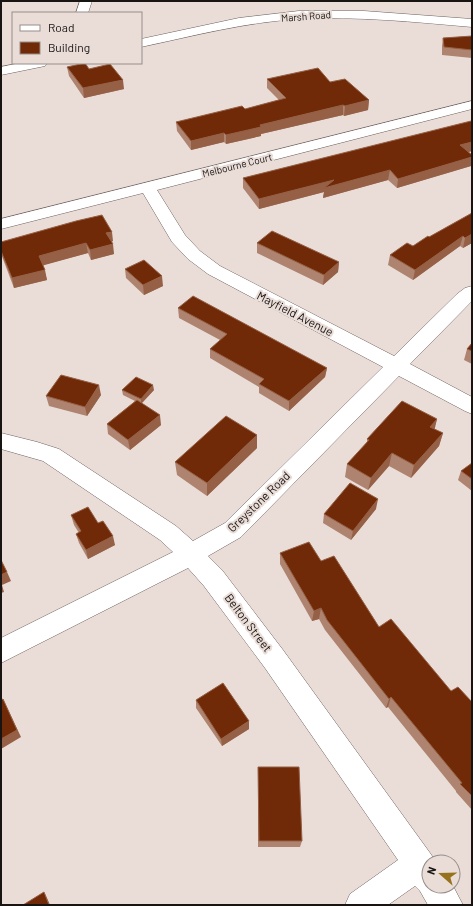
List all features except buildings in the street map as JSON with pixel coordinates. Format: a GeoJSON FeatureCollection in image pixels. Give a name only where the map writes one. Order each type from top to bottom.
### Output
{"type":"FeatureCollection","features":[{"type":"Feature","properties":{"kind":"street"},"geometry":{"type":"LineString","coordinates":[[82,12],[86,1]]}},
{"type":"Feature","properties":{"kind":"street","name":"Marsh Road"},"geometry":{"type":"LineString","coordinates":[[142,43],[240,23],[298,15],[355,14],[472,23]]}},
{"type":"Feature","properties":{"kind":"street"},"geometry":{"type":"LineString","coordinates":[[1,71],[35,64]]}},
{"type":"Feature","properties":{"kind":"street","name":"Melbourne Court"},"geometry":{"type":"LineString","coordinates":[[1,224],[472,105]]}},
{"type":"Feature","properties":{"kind":"street","name":"Mayfield Avenue"},"geometry":{"type":"LineString","coordinates":[[147,187],[178,238],[194,255],[214,270],[472,406]]}},
{"type":"Feature","properties":{"kind":"street","name":"Greystone Road"},"geometry":{"type":"LineString","coordinates":[[1,651],[192,555],[233,530],[464,298],[472,292]]}},
{"type":"Feature","properties":{"kind":"street","name":"Belton Street"},"geometry":{"type":"LineString","coordinates":[[1,441],[37,450],[50,455],[168,533],[192,555],[213,578],[274,659],[421,867]]}},
{"type":"Feature","properties":{"kind":"street"},"geometry":{"type":"LineString","coordinates":[[361,905],[421,879]]}},
{"type":"Feature","properties":{"kind":"street","name":"Belton Street"},"geometry":{"type":"LineString","coordinates":[[439,894],[447,905]]}}]}
